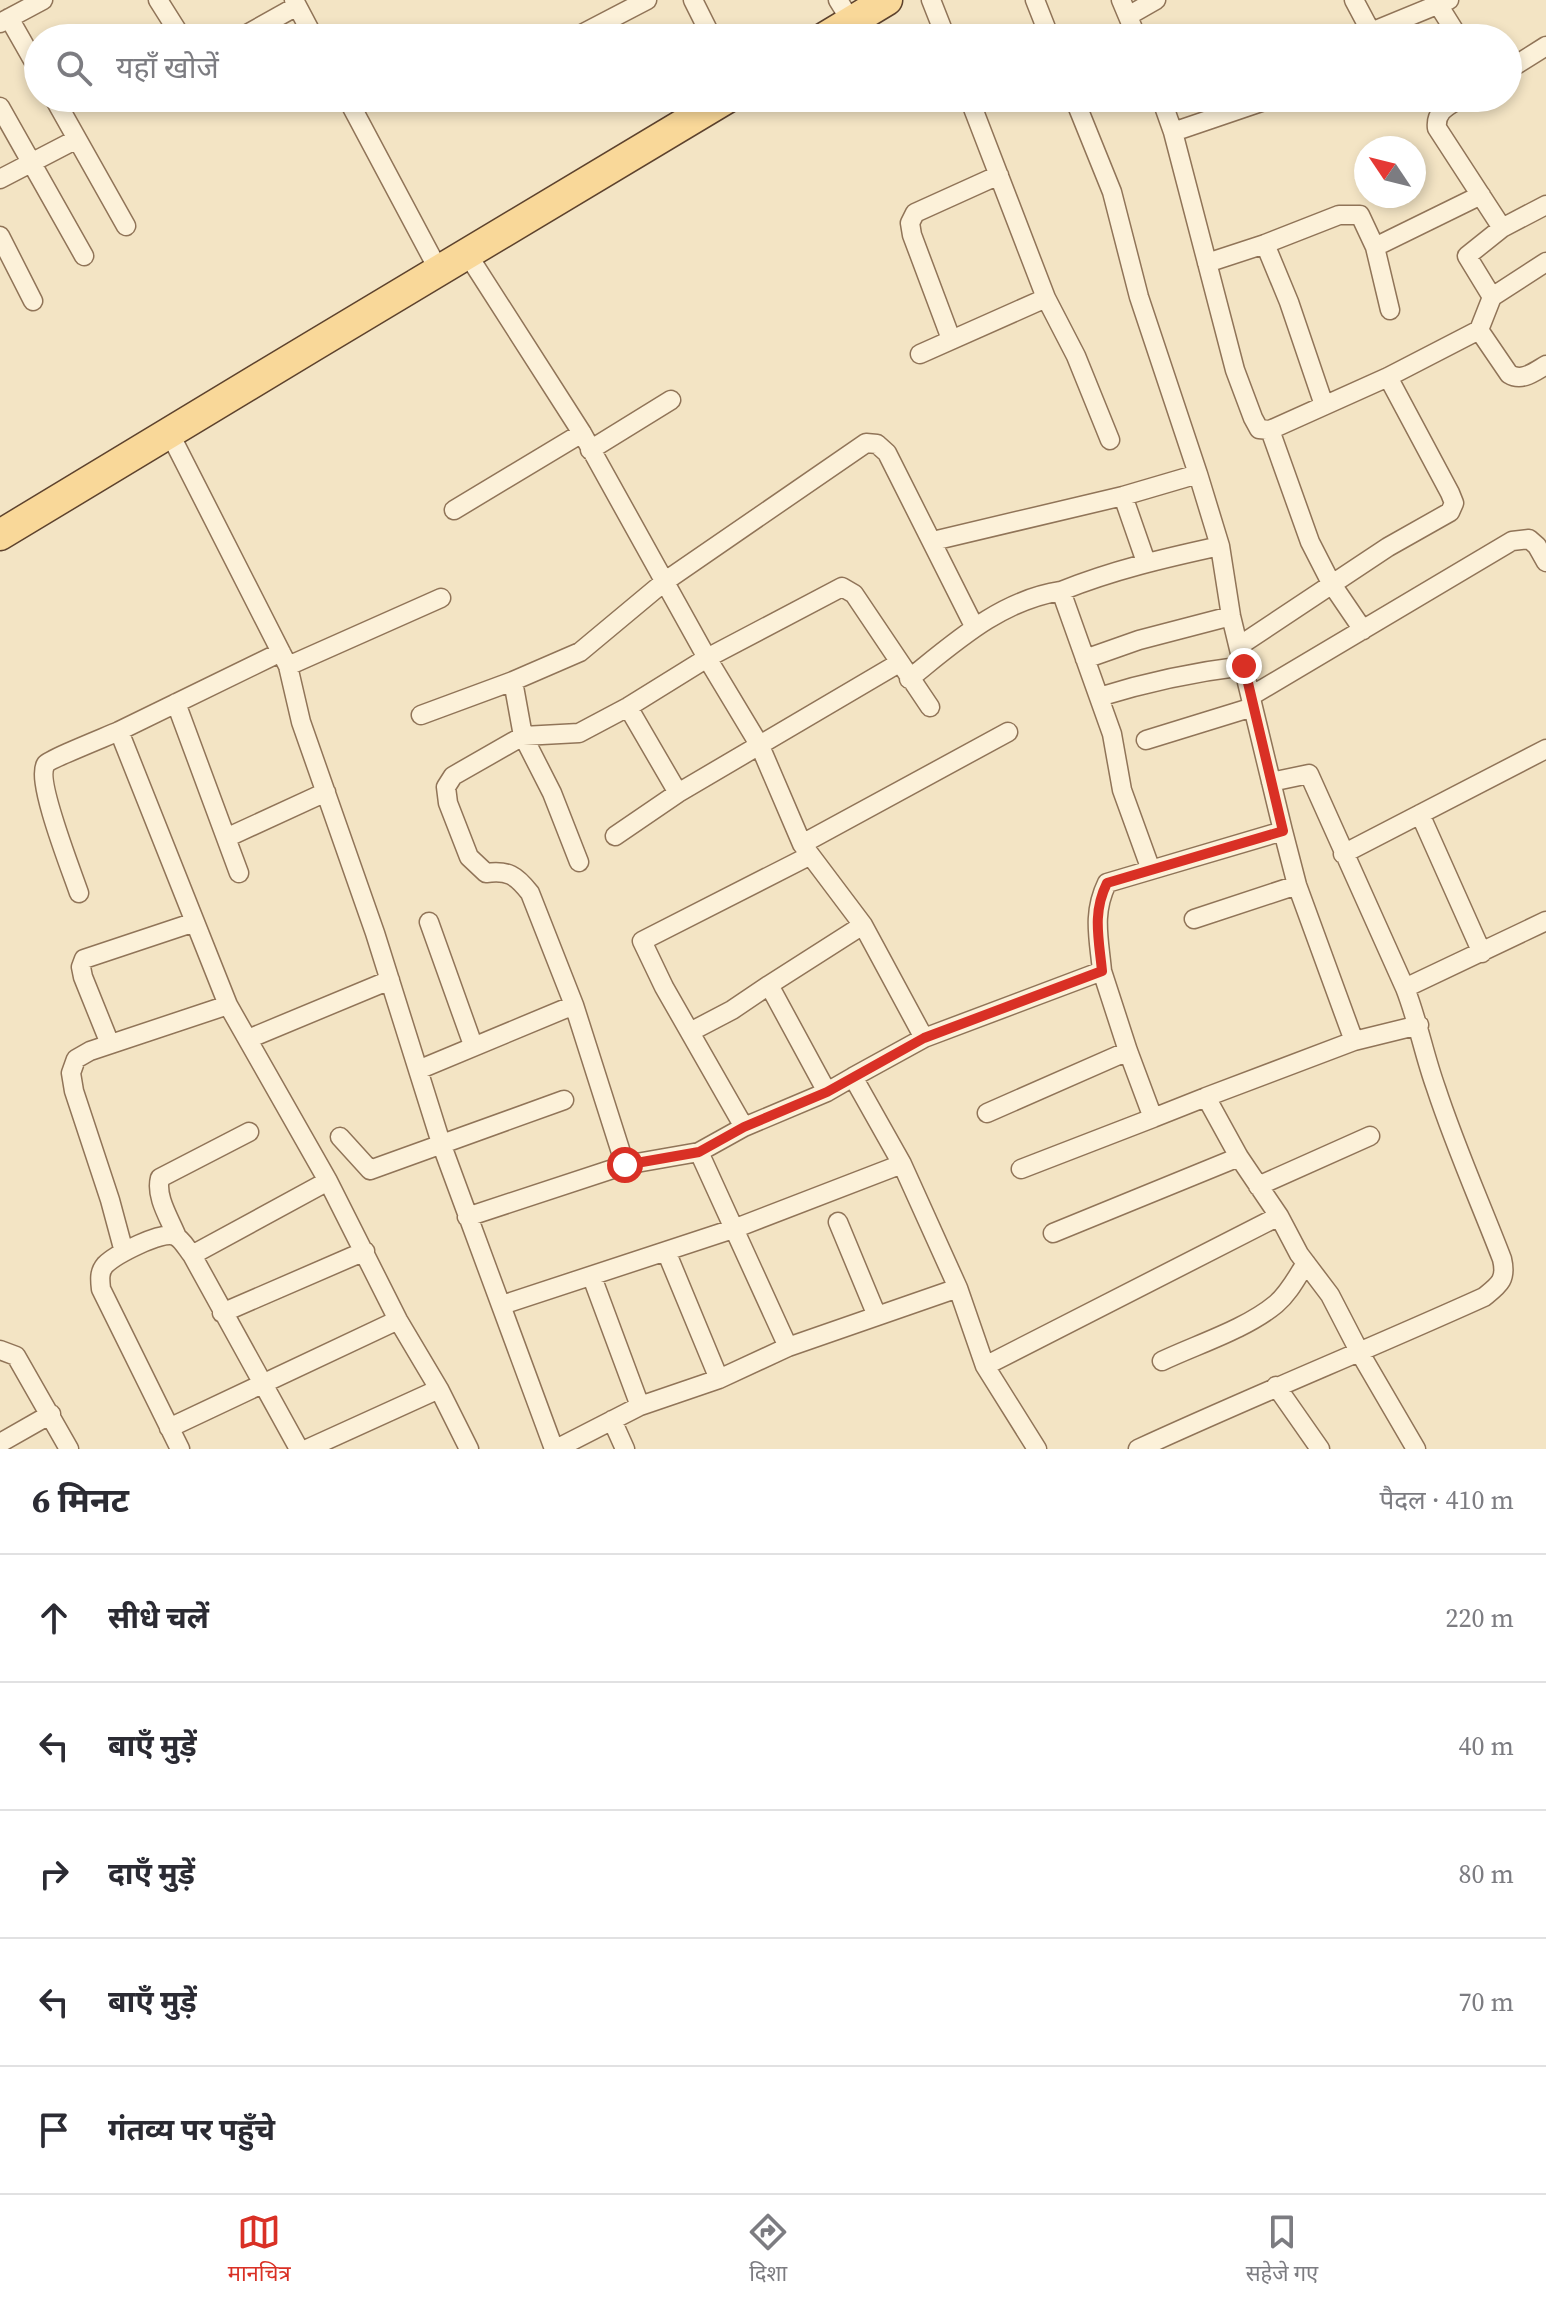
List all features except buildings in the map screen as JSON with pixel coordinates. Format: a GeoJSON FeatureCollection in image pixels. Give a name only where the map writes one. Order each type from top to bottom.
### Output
{"type":"FeatureCollection","features":[{"type":"Feature","properties":{"kind":"main road"},"geometry":{"type":"LineString","coordinates":[[845,11],[887,0]]}},
{"type":"Feature","properties":{"kind":"main road"},"geometry":{"type":"LineString","coordinates":[[1,531],[170,434],[466,252],[703,112]]}},
{"type":"Feature","properties":{"kind":"street"},"geometry":{"type":"LineString","coordinates":[[24,48],[5,20],[43,0]]}},
{"type":"Feature","properties":{"kind":"street"},"geometry":{"type":"LineString","coordinates":[[158,0],[173,24]]}},
{"type":"Feature","properties":{"kind":"street"},"geometry":{"type":"LineString","coordinates":[[601,24],[647,0]]}},
{"type":"Feature","properties":{"kind":"street"},"geometry":{"type":"LineString","coordinates":[[693,0],[705,24]]}},
{"type":"Feature","properties":{"kind":"street"},"geometry":{"type":"LineString","coordinates":[[931,0],[940,24]]}},
{"type":"Feature","properties":{"kind":"street"},"geometry":{"type":"LineString","coordinates":[[1035,0],[1044,24]]}},
{"type":"Feature","properties":{"kind":"street"},"geometry":{"type":"LineString","coordinates":[[1125,8],[1156,0]]}},
{"type":"Feature","properties":{"kind":"street"},"geometry":{"type":"LineString","coordinates":[[1354,0],[1366,24]]}},
{"type":"Feature","properties":{"kind":"street"},"geometry":{"type":"LineString","coordinates":[[262,24],[296,3],[307,24]]}},
{"type":"Feature","properties":{"kind":"street"},"geometry":{"type":"LineString","coordinates":[[1396,24],[1444,3],[1453,24]]}},
{"type":"Feature","properties":{"kind":"street"},"geometry":{"type":"LineString","coordinates":[[1522,61],[1546,46]]}},
{"type":"Feature","properties":{"kind":"street"},"geometry":{"type":"LineString","coordinates":[[0,107],[84,256]]}},
{"type":"Feature","properties":{"kind":"street"},"geometry":{"type":"LineString","coordinates":[[62,112],[126,226]]}},
{"type":"Feature","properties":{"kind":"street"},"geometry":{"type":"LineString","coordinates":[[354,112],[438,269]]}},
{"type":"Feature","properties":{"kind":"street"},"geometry":{"type":"LineString","coordinates":[[974,112],[1046,298],[1076,356],[1110,440]]}},
{"type":"Feature","properties":{"kind":"street"},"geometry":{"type":"LineString","coordinates":[[1080,112],[1112,192],[1139,297],[1220,546],[1231,616],[1297,885],[1354,1041]]}},
{"type":"Feature","properties":{"kind":"street"},"geometry":{"type":"LineString","coordinates":[[1166,112],[1235,370],[1259,429],[1270,430],[1388,377],[1479,330],[1492,297],[1546,262]]}},
{"type":"Feature","properties":{"kind":"street"},"geometry":{"type":"LineString","coordinates":[[1173,132],[1232,112]]}},
{"type":"Feature","properties":{"kind":"street"},"geometry":{"type":"LineString","coordinates":[[1440,112],[1436,119],[1437,128],[1502,228]]}},
{"type":"Feature","properties":{"kind":"street"},"geometry":{"type":"LineString","coordinates":[[0,179],[77,139]]}},
{"type":"Feature","properties":{"kind":"street"},"geometry":{"type":"LineString","coordinates":[[951,339],[910,223],[915,213],[999,175]]}},
{"type":"Feature","properties":{"kind":"street"},"geometry":{"type":"LineString","coordinates":[[1375,247],[1481,195]]}},
{"type":"Feature","properties":{"kind":"street"},"geometry":{"type":"LineString","coordinates":[[1492,297],[1467,256],[1502,228],[1546,205]]}},
{"type":"Feature","properties":{"kind":"street"},"geometry":{"type":"LineString","coordinates":[[1207,263],[1339,215],[1360,215],[1375,247],[1390,310]]}},
{"type":"Feature","properties":{"kind":"street"},"geometry":{"type":"LineString","coordinates":[[0,236],[33,301]]}},
{"type":"Feature","properties":{"kind":"street"},"geometry":{"type":"LineString","coordinates":[[1265,244],[1289,302],[1324,405]]}},
{"type":"Feature","properties":{"kind":"street"},"geometry":{"type":"LineString","coordinates":[[466,252],[586,441],[707,658],[760,746],[806,850],[863,925],[924,1038]]}},
{"type":"Feature","properties":{"kind":"street"},"geometry":{"type":"LineString","coordinates":[[920,354],[1046,298]]}},
{"type":"Feature","properties":{"kind":"street"},"geometry":{"type":"LineString","coordinates":[[1479,330],[1514,377],[1522,377],[1546,365]]}},
{"type":"Feature","properties":{"kind":"street"},"geometry":{"type":"LineString","coordinates":[[1239,646],[1331,583],[1450,512],[1454,503],[1388,377]]}},
{"type":"Feature","properties":{"kind":"street"},"geometry":{"type":"LineString","coordinates":[[454,510],[671,400]]}},
{"type":"Feature","properties":{"kind":"street"},"geometry":{"type":"LineString","coordinates":[[1270,430],[1310,542],[1331,583],[1363,630]]}},
{"type":"Feature","properties":{"kind":"street"},"geometry":{"type":"LineString","coordinates":[[170,434],[284,659],[301,722],[390,980],[441,1143],[555,1449],[640,1406],[719,1379],[788,1347],[958,1288]]}},
{"type":"Feature","properties":{"kind":"street"},"geometry":{"type":"LineString","coordinates":[[421,715],[580,652],[664,582],[866,443],[877,444],[887,453],[974,626]]}},
{"type":"Feature","properties":{"kind":"street"},"geometry":{"type":"LineString","coordinates":[[933,541],[1123,496],[1198,474]]}},
{"type":"Feature","properties":{"kind":"street"},"geometry":{"type":"LineString","coordinates":[[1123,496],[1146,562]]}},
{"type":"Feature","properties":{"kind":"street"},"geometry":{"type":"LineString","coordinates":[[1146,740],[1252,702],[1363,630],[1512,541],[1529,539],[1546,562]]}},
{"type":"Feature","properties":{"kind":"street"},"geometry":{"type":"LineString","coordinates":[[615,836],[678,793],[760,746],[904,671],[974,626],[1038,595],[1061,591],[1146,562],[1220,546]]}},
{"type":"Feature","properties":{"kind":"street"},"geometry":{"type":"LineString","coordinates":[[625,1165],[574,1005],[530,893],[518,877],[503,870],[486,873],[469,857],[448,803],[446,787],[453,776],[523,736],[579,733],[707,658],[842,587],[854,594],[930,707]]}},
{"type":"Feature","properties":{"kind":"street"},"geometry":{"type":"LineString","coordinates":[[1061,591],[1112,734],[1122,790],[1151,870]]}},
{"type":"Feature","properties":{"kind":"street"},"geometry":{"type":"LineString","coordinates":[[79,893],[42,779],[44,767],[49,761],[73,753],[176,703],[441,598]]}},
{"type":"Feature","properties":{"kind":"street"},"geometry":{"type":"LineString","coordinates":[[1085,659],[1139,640],[1231,616]]}},
{"type":"Feature","properties":{"kind":"street"},"geometry":{"type":"LineString","coordinates":[[1099,697],[1194,672],[1244,666]]}},
{"type":"Feature","properties":{"kind":"street"},"geometry":{"type":"LineString","coordinates":[[513,681],[523,736],[552,793],[579,862]]}},
{"type":"Feature","properties":{"kind":"street"},"geometry":{"type":"LineString","coordinates":[[176,703],[239,873]]}},
{"type":"Feature","properties":{"kind":"street"},"geometry":{"type":"LineString","coordinates":[[628,707],[678,793]]}},
{"type":"Feature","properties":{"kind":"street"},"geometry":{"type":"LineString","coordinates":[[119,731],[228,1005],[328,1181],[398,1320],[439,1389],[469,1449]]}},
{"type":"Feature","properties":{"kind":"street"},"geometry":{"type":"LineString","coordinates":[[744,1127],[642,941],[1008,732]]}},
{"type":"Feature","properties":{"kind":"street"},"geometry":{"type":"LineString","coordinates":[[1343,854],[1546,749]]}},
{"type":"Feature","properties":{"kind":"street"},"geometry":{"type":"LineString","coordinates":[[1138,1449],[1484,1297],[1499,1285],[1505,1272],[1437,1091],[1405,988],[1309,774],[1271,782]]}},
{"type":"Feature","properties":{"kind":"street"},"geometry":{"type":"LineString","coordinates":[[226,838],[326,792]]}},
{"type":"Feature","properties":{"kind":"street"},"geometry":{"type":"LineString","coordinates":[[1420,814],[1482,953]]}},
{"type":"Feature","properties":{"kind":"street"},"geometry":{"type":"LineString","coordinates":[[1153,1118],[1102,971],[1097,917],[1099,900],[1107,883],[1283,831]]}},
{"type":"Feature","properties":{"kind":"street"},"geometry":{"type":"LineString","coordinates":[[1194,919],[1297,885]]}},
{"type":"Feature","properties":{"kind":"street"},"geometry":{"type":"LineString","coordinates":[[1405,988],[1546,921]]}},
{"type":"Feature","properties":{"kind":"street"},"geometry":{"type":"LineString","coordinates":[[110,1044],[83,977],[81,967],[84,959],[195,922]]}},
{"type":"Feature","properties":{"kind":"street"},"geometry":{"type":"LineString","coordinates":[[429,922],[473,1045]]}},
{"type":"Feature","properties":{"kind":"street"},"geometry":{"type":"LineString","coordinates":[[690,1032],[732,1010],[863,925]]}},
{"type":"Feature","properties":{"kind":"street"},"geometry":{"type":"LineString","coordinates":[[467,1217],[625,1165],[699,1152],[744,1127],[827,1092],[924,1038],[1102,971]]}},
{"type":"Feature","properties":{"kind":"street"},"geometry":{"type":"LineString","coordinates":[[248,1039],[390,980]]}},
{"type":"Feature","properties":{"kind":"street"},"geometry":{"type":"LineString","coordinates":[[769,985],[827,1092]]}},
{"type":"Feature","properties":{"kind":"street"},"geometry":{"type":"LineString","coordinates":[[124,1252],[74,1091],[71,1073],[76,1059],[110,1044],[228,1005]]}},
{"type":"Feature","properties":{"kind":"street"},"geometry":{"type":"LineString","coordinates":[[418,1070],[574,1005]]}},
{"type":"Feature","properties":{"kind":"street"},"geometry":{"type":"LineString","coordinates":[[1021,1169],[1354,1041],[1419,1025]]}},
{"type":"Feature","properties":{"kind":"street"},"geometry":{"type":"LineString","coordinates":[[987,1113],[1128,1051]]}},
{"type":"Feature","properties":{"kind":"street"},"geometry":{"type":"LineString","coordinates":[[853,1077],[902,1164],[958,1288],[985,1366],[1037,1449]]}},
{"type":"Feature","properties":{"kind":"street"},"geometry":{"type":"LineString","coordinates":[[1206,1097],[1239,1157],[1306,1263],[1330,1295],[1416,1449]]}},
{"type":"Feature","properties":{"kind":"street"},"geometry":{"type":"LineString","coordinates":[[340,1137],[370,1170],[564,1100]]}},
{"type":"Feature","properties":{"kind":"street"},"geometry":{"type":"LineString","coordinates":[[249,1132],[160,1178],[160,1195],[177,1237],[192,1255],[299,1449]]}},
{"type":"Feature","properties":{"kind":"street"},"geometry":{"type":"LineString","coordinates":[[1258,1186],[1370,1136]]}},
{"type":"Feature","properties":{"kind":"street"},"geometry":{"type":"LineString","coordinates":[[699,1152],[788,1347]]}},
{"type":"Feature","properties":{"kind":"street"},"geometry":{"type":"LineString","coordinates":[[1053,1233],[1239,1157]]}},
{"type":"Feature","properties":{"kind":"street"},"geometry":{"type":"LineString","coordinates":[[502,1305],[736,1228],[902,1164]]}},
{"type":"Feature","properties":{"kind":"street"},"geometry":{"type":"LineString","coordinates":[[192,1255],[328,1181]]}},
{"type":"Feature","properties":{"kind":"street"},"geometry":{"type":"LineString","coordinates":[[985,1366],[1279,1216]]}},
{"type":"Feature","properties":{"kind":"street"},"geometry":{"type":"LineString","coordinates":[[838,1222],[877,1316]]}},
{"type":"Feature","properties":{"kind":"street"},"geometry":{"type":"LineString","coordinates":[[177,1237],[167,1234],[124,1252],[105,1265],[100,1275],[101,1289],[180,1449]]}},
{"type":"Feature","properties":{"kind":"street"},"geometry":{"type":"LineString","coordinates":[[222,1313],[365,1251]]}},
{"type":"Feature","properties":{"kind":"street"},"geometry":{"type":"LineString","coordinates":[[666,1251],[719,1379]]}},
{"type":"Feature","properties":{"kind":"street"},"geometry":{"type":"LineString","coordinates":[[1162,1361],[1258,1317],[1277,1303],[1306,1263]]}},
{"type":"Feature","properties":{"kind":"street"},"geometry":{"type":"LineString","coordinates":[[592,1277],[640,1406]]}},
{"type":"Feature","properties":{"kind":"street"},"geometry":{"type":"LineString","coordinates":[[169,1428],[398,1320]]}},
{"type":"Feature","properties":{"kind":"street"},"geometry":{"type":"LineString","coordinates":[[0,1350],[16,1356],[69,1449]]}},
{"type":"Feature","properties":{"kind":"street"},"geometry":{"type":"LineString","coordinates":[[1276,1386],[1320,1449]]}},
{"type":"Feature","properties":{"kind":"street"},"geometry":{"type":"LineString","coordinates":[[307,1449],[439,1389]]}},
{"type":"Feature","properties":{"kind":"street"},"geometry":{"type":"LineString","coordinates":[[0,1443],[51,1414]]}},
{"type":"Feature","properties":{"kind":"street"},"geometry":{"type":"LineString","coordinates":[[612,1420],[625,1449]]}},
{"type":"Feature","properties":{"kind":"route"},"geometry":{"type":"LineString","coordinates":[[625,1165],[699,1152],[744,1127],[827,1092],[924,1038],[1102,971],[1097,917],[1099,900],[1107,883],[1283,831],[1244,666]]}}]}
